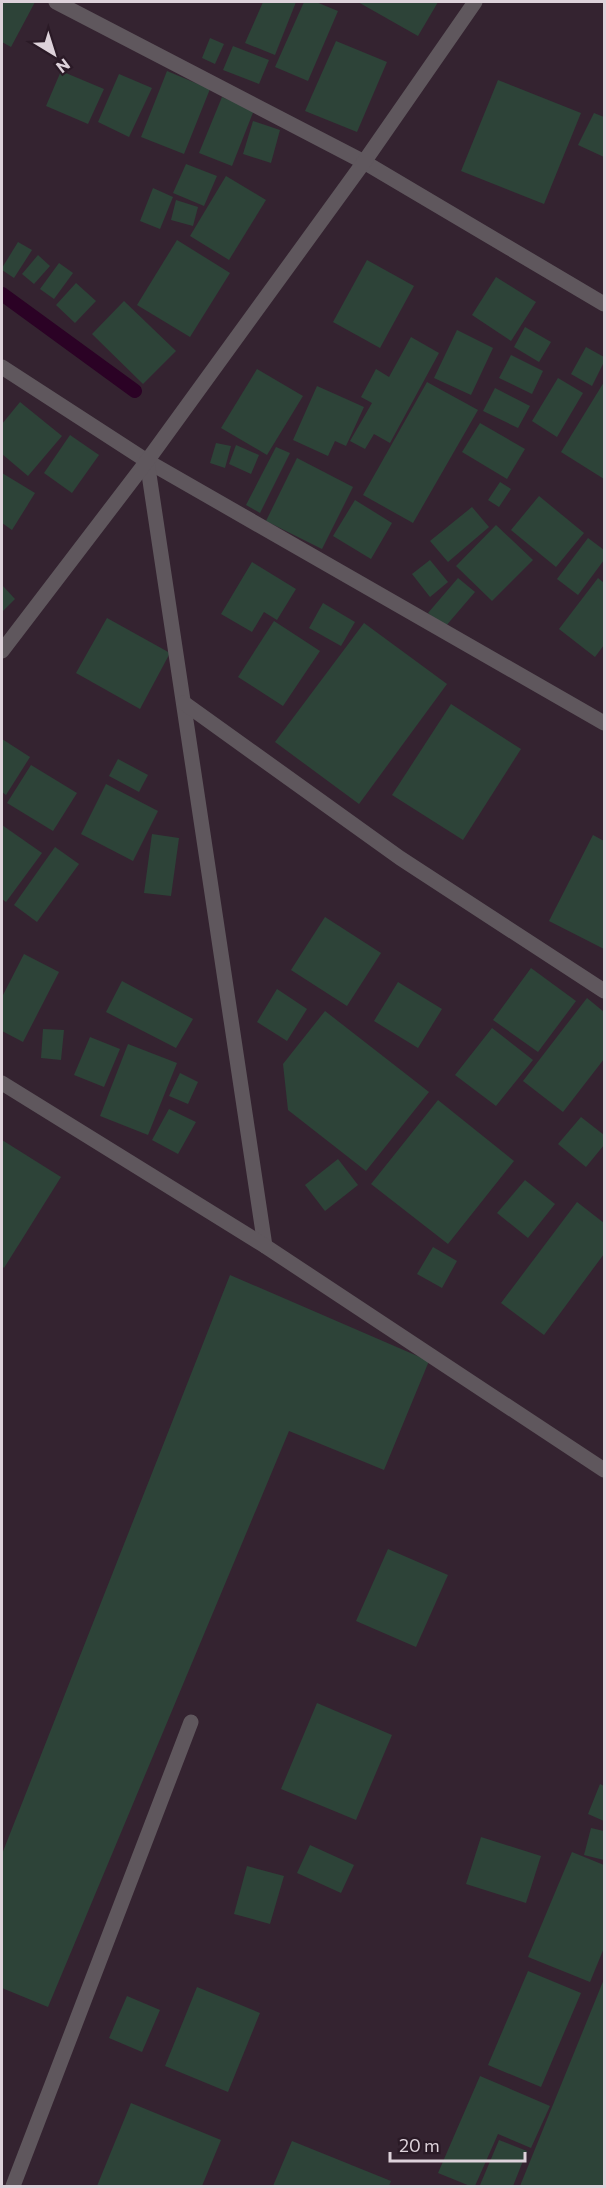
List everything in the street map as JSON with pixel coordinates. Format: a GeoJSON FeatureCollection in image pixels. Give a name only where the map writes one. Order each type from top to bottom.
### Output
{"type":"FeatureCollection","features":[{"type":"Feature","properties":{"kind":"street"},"geometry":{"type":"LineString","coordinates":[[56,2],[364,162],[604,304]]}},
{"type":"Feature","properties":{"kind":"street"},"geometry":{"type":"LineString","coordinates":[[2,651],[147,461],[364,162],[475,2]]}},
{"type":"Feature","properties":{"kind":"street"},"geometry":{"type":"LineString","coordinates":[[2,367],[147,461],[604,723]]}},
{"type":"Feature","properties":{"kind":"street"},"geometry":{"type":"LineString","coordinates":[[147,461],[265,1246]]}},
{"type":"Feature","properties":{"kind":"street"},"geometry":{"type":"LineString","coordinates":[[184,703],[400,858],[604,991]]}},
{"type":"Feature","properties":{"kind":"street"},"geometry":{"type":"LineString","coordinates":[[2,1083],[265,1246],[604,1470]]}},
{"type":"Feature","properties":{"kind":"street"},"geometry":{"type":"LineString","coordinates":[[13,2187],[191,1722]]}},
{"type":"Feature","properties":{"kind":"building"},"geometry":{"type":"Polygon","coordinates":[[[2,2],[35,2],[11,47],[2,42],[2,2]]]}},
{"type":"Feature","properties":{"kind":"building"},"geometry":{"type":"Polygon","coordinates":[[[263,2],[296,2],[275,55],[245,43],[263,2]]]}},
{"type":"Feature","properties":{"kind":"building"},"geometry":{"type":"Polygon","coordinates":[[[304,2],[316,2],[338,11],[308,81],[275,67],[304,2]]]}},
{"type":"Feature","properties":{"kind":"building"},"geometry":{"type":"Polygon","coordinates":[[[358,2],[438,2],[418,36],[358,2]]]}},
{"type":"Feature","properties":{"kind":"building"},"geometry":{"type":"Polygon","coordinates":[[[210,38],[224,44],[215,64],[202,58],[210,38]]]}},
{"type":"Feature","properties":{"kind":"building"},"geometry":{"type":"Polygon","coordinates":[[[336,41],[387,62],[357,132],[305,111],[336,41]]]}},
{"type":"Feature","properties":{"kind":"building"},"geometry":{"type":"Polygon","coordinates":[[[233,46],[269,60],[259,84],[223,70],[233,46]]]}},
{"type":"Feature","properties":{"kind":"building"},"geometry":{"type":"Polygon","coordinates":[[[61,71],[104,89],[88,124],[46,106],[61,71]]]}},
{"type":"Feature","properties":{"kind":"building"},"geometry":{"type":"Polygon","coordinates":[[[167,71],[210,89],[184,154],[141,137],[167,71]]]}},
{"type":"Feature","properties":{"kind":"building"},"geometry":{"type":"Polygon","coordinates":[[[119,74],[152,88],[129,137],[98,122],[119,74]]]}},
{"type":"Feature","properties":{"kind":"building"},"geometry":{"type":"Polygon","coordinates":[[[498,80],[581,113],[544,204],[461,171],[498,80]]]}},
{"type":"Feature","properties":{"kind":"building"},"geometry":{"type":"Polygon","coordinates":[[[222,97],[254,110],[232,166],[199,153],[222,97]]]}},
{"type":"Feature","properties":{"kind":"building"},"geometry":{"type":"Polygon","coordinates":[[[594,113],[604,117],[604,157],[578,145],[594,113]]]}},
{"type":"Feature","properties":{"kind":"building"},"geometry":{"type":"Polygon","coordinates":[[[253,121],[280,130],[271,163],[243,154],[253,121]]]}},
{"type":"Feature","properties":{"kind":"building"},"geometry":{"type":"Polygon","coordinates":[[[186,164],[217,176],[204,206],[173,193],[186,164]]]}},
{"type":"Feature","properties":{"kind":"building"},"geometry":{"type":"Polygon","coordinates":[[[226,176],[266,200],[229,260],[190,236],[226,176]]]}},
{"type":"Feature","properties":{"kind":"building"},"geometry":{"type":"Polygon","coordinates":[[[153,188],[173,197],[160,229],[140,221],[153,188]]]}},
{"type":"Feature","properties":{"kind":"building"},"geometry":{"type":"Polygon","coordinates":[[[176,200],[198,207],[193,226],[171,220],[176,200]]]}},
{"type":"Feature","properties":{"kind":"building"},"geometry":{"type":"Polygon","coordinates":[[[177,240],[230,273],[190,337],[137,305],[177,240]]]}},
{"type":"Feature","properties":{"kind":"building"},"geometry":{"type":"Polygon","coordinates":[[[18,242],[32,250],[14,278],[2,268],[18,242]]]}},
{"type":"Feature","properties":{"kind":"building"},"geometry":{"type":"Polygon","coordinates":[[[38,255],[50,266],[34,284],[22,274],[38,255]]]}},
{"type":"Feature","properties":{"kind":"building"},"geometry":{"type":"Polygon","coordinates":[[[367,260],[414,286],[380,348],[333,322],[367,260]]]}},
{"type":"Feature","properties":{"kind":"building"},"geometry":{"type":"Polygon","coordinates":[[[59,263],[73,273],[54,299],[40,289],[59,263]]]}},
{"type":"Feature","properties":{"kind":"building"},"geometry":{"type":"Polygon","coordinates":[[[496,277],[536,302],[511,341],[472,315],[496,277]]]}},
{"type":"Feature","properties":{"kind":"building"},"geometry":{"type":"Polygon","coordinates":[[[76,283],[96,301],[75,323],[56,305],[76,283]]]}},
{"type":"Feature","properties":{"kind":"building"},"geometry":{"type":"Polygon","coordinates":[[[124,301],[176,351],[143,384],[92,334],[124,301]]]}},
{"type":"Feature","properties":{"kind":"building"},"geometry":{"type":"Polygon","coordinates":[[[525,327],[551,342],[539,362],[514,347],[525,327]]]}},
{"type":"Feature","properties":{"kind":"building"},"geometry":{"type":"Polygon","coordinates":[[[457,330],[493,348],[471,395],[434,378],[457,330]]]}},
{"type":"Feature","properties":{"kind":"building"},"geometry":{"type":"Polygon","coordinates":[[[411,337],[439,353],[390,443],[374,434],[365,449],[350,441],[372,403],[361,397],[376,369],[389,377],[411,337]]]}},
{"type":"Feature","properties":{"kind":"building"},"geometry":{"type":"Polygon","coordinates":[[[586,347],[604,357],[604,362],[592,386],[571,374],[586,347]]]}},
{"type":"Feature","properties":{"kind":"building"},"geometry":{"type":"Polygon","coordinates":[[[511,355],[543,371],[532,394],[499,378],[511,355]]]}},
{"type":"Feature","properties":{"kind":"building"},"geometry":{"type":"Polygon","coordinates":[[[257,369],[303,396],[267,455],[221,428],[257,369]]]}},
{"type":"Feature","properties":{"kind":"building"},"geometry":{"type":"Polygon","coordinates":[[[558,378],[583,393],[557,437],[532,421],[558,378]]]}},
{"type":"Feature","properties":{"kind":"building"},"geometry":{"type":"Polygon","coordinates":[[[427,382],[478,410],[413,523],[363,495],[427,382]]]}},
{"type":"Feature","properties":{"kind":"building"},"geometry":{"type":"Polygon","coordinates":[[[604,382],[604,479],[561,452],[604,382]]]}},
{"type":"Feature","properties":{"kind":"building"},"geometry":{"type":"Polygon","coordinates":[[[317,386],[364,407],[346,446],[335,441],[328,456],[293,440],[317,386]]]}},
{"type":"Feature","properties":{"kind":"building"},"geometry":{"type":"Polygon","coordinates":[[[495,388],[530,406],[518,428],[483,411],[495,388]]]}},
{"type":"Feature","properties":{"kind":"building"},"geometry":{"type":"Polygon","coordinates":[[[20,402],[62,436],[28,476],[2,454],[2,424],[20,402]]]}},
{"type":"Feature","properties":{"kind":"building"},"geometry":{"type":"Polygon","coordinates":[[[480,423],[525,449],[507,479],[462,452],[480,423]]]}},
{"type":"Feature","properties":{"kind":"building"},"geometry":{"type":"Polygon","coordinates":[[[70,435],[99,455],[72,493],[44,473],[70,435]]]}},
{"type":"Feature","properties":{"kind":"building"},"geometry":{"type":"Polygon","coordinates":[[[216,443],[231,446],[225,468],[210,463],[216,443]]]}},
{"type":"Feature","properties":{"kind":"building"},"geometry":{"type":"Polygon","coordinates":[[[236,445],[259,455],[251,474],[229,464],[236,445]]]}},
{"type":"Feature","properties":{"kind":"building"},"geometry":{"type":"Polygon","coordinates":[[[276,447],[290,453],[260,513],[246,505],[276,447]]]}},
{"type":"Feature","properties":{"kind":"building"},"geometry":{"type":"Polygon","coordinates":[[[297,458],[353,487],[322,549],[266,521],[297,458]]]}},
{"type":"Feature","properties":{"kind":"building"},"geometry":{"type":"Polygon","coordinates":[[[2,473],[35,493],[12,530],[2,523],[2,473]]]}},
{"type":"Feature","properties":{"kind":"building"},"geometry":{"type":"Polygon","coordinates":[[[500,482],[511,489],[499,507],[488,500],[500,482]]]}},
{"type":"Feature","properties":{"kind":"building"},"geometry":{"type":"Polygon","coordinates":[[[539,496],[584,533],[556,567],[511,530],[539,496]]]}},
{"type":"Feature","properties":{"kind":"building"},"geometry":{"type":"Polygon","coordinates":[[[355,500],[392,523],[371,559],[333,536],[355,500]]]}},
{"type":"Feature","properties":{"kind":"building"},"geometry":{"type":"Polygon","coordinates":[[[472,507],[489,527],[448,562],[430,541],[472,507]]]}},
{"type":"Feature","properties":{"kind":"building"},"geometry":{"type":"Polygon","coordinates":[[[496,525],[533,560],[492,601],[456,566],[496,525]]]}},
{"type":"Feature","properties":{"kind":"building"},"geometry":{"type":"Polygon","coordinates":[[[588,538],[604,550],[604,560],[578,595],[557,579],[588,538]]]}},
{"type":"Feature","properties":{"kind":"building"},"geometry":{"type":"Polygon","coordinates":[[[430,560],[448,582],[430,597],[412,574],[430,560]]]}},
{"type":"Feature","properties":{"kind":"building"},"geometry":{"type":"Polygon","coordinates":[[[252,562],[296,589],[277,620],[264,612],[252,632],[221,614],[252,562]]]}},
{"type":"Feature","properties":{"kind":"building"},"geometry":{"type":"Polygon","coordinates":[[[458,578],[475,592],[445,627],[428,613],[458,578]]]}},
{"type":"Feature","properties":{"kind":"building"},"geometry":{"type":"Polygon","coordinates":[[[598,578],[604,583],[604,645],[595,657],[559,629],[598,578]]]}},
{"type":"Feature","properties":{"kind":"building"},"geometry":{"type":"Polygon","coordinates":[[[2,585],[15,599],[2,612],[2,585]]]}},
{"type":"Feature","properties":{"kind":"building"},"geometry":{"type":"Polygon","coordinates":[[[323,603],[355,622],[341,646],[309,628],[323,603]]]}},
{"type":"Feature","properties":{"kind":"building"},"geometry":{"type":"Polygon","coordinates":[[[107,618],[170,653],[140,709],[76,673],[107,618]]]}},
{"type":"Feature","properties":{"kind":"building"},"geometry":{"type":"Polygon","coordinates":[[[274,621],[320,651],[283,706],[238,677],[274,621]]]}},
{"type":"Feature","properties":{"kind":"building"},"geometry":{"type":"Polygon","coordinates":[[[364,623],[447,684],[359,804],[275,742],[364,623]]]}},
{"type":"Feature","properties":{"kind":"building"},"geometry":{"type":"Polygon","coordinates":[[[451,704],[521,749],[463,840],[392,795],[451,704]]]}},
{"type":"Feature","properties":{"kind":"building"},"geometry":{"type":"Polygon","coordinates":[[[2,739],[30,757],[6,795],[2,792],[2,739]]]}},
{"type":"Feature","properties":{"kind":"building"},"geometry":{"type":"Polygon","coordinates":[[[118,759],[148,775],[139,792],[109,776],[118,759]]]}},
{"type":"Feature","properties":{"kind":"building"},"geometry":{"type":"Polygon","coordinates":[[[31,765],[77,793],[53,831],[7,803],[31,765]]]}},
{"type":"Feature","properties":{"kind":"building"},"geometry":{"type":"Polygon","coordinates":[[[106,784],[158,811],[133,861],[81,834],[106,784]]]}},
{"type":"Feature","properties":{"kind":"building"},"geometry":{"type":"Polygon","coordinates":[[[2,825],[42,853],[6,902],[2,899],[2,825]]]}},
{"type":"Feature","properties":{"kind":"building"},"geometry":{"type":"Polygon","coordinates":[[[152,834],[179,838],[171,896],[144,893],[152,834]]]}},
{"type":"Feature","properties":{"kind":"building"},"geometry":{"type":"Polygon","coordinates":[[[593,835],[604,841],[604,949],[549,921],[593,835]]]}},
{"type":"Feature","properties":{"kind":"building"},"geometry":{"type":"Polygon","coordinates":[[[55,847],[79,864],[37,922],[14,905],[55,847]]]}},
{"type":"Feature","properties":{"kind":"building"},"geometry":{"type":"Polygon","coordinates":[[[325,917],[381,953],[347,1006],[291,970],[325,917]]]}},
{"type":"Feature","properties":{"kind":"building"},"geometry":{"type":"Polygon","coordinates":[[[24,954],[59,972],[23,1042],[2,1031],[2,997],[24,954]]]}},
{"type":"Feature","properties":{"kind":"building"},"geometry":{"type":"Polygon","coordinates":[[[531,968],[576,1001],[538,1052],[493,1020],[531,968]]]}},
{"type":"Feature","properties":{"kind":"building"},"geometry":{"type":"Polygon","coordinates":[[[122,981],[193,1019],[176,1048],[106,1012],[122,981]]]}},
{"type":"Feature","properties":{"kind":"building"},"geometry":{"type":"Polygon","coordinates":[[[398,982],[442,1009],[418,1048],[374,1021],[398,982]]]}},
{"type":"Feature","properties":{"kind":"building"},"geometry":{"type":"Polygon","coordinates":[[[277,989],[307,1009],[287,1041],[257,1022],[277,989]]]}},
{"type":"Feature","properties":{"kind":"building"},"geometry":{"type":"Polygon","coordinates":[[[587,998],[604,1012],[604,1059],[563,1112],[523,1081],[587,998]]]}},
{"type":"Feature","properties":{"kind":"building"},"geometry":{"type":"Polygon","coordinates":[[[325,1011],[429,1092],[366,1171],[288,1110],[283,1064],[325,1011]]]}},
{"type":"Feature","properties":{"kind":"building"},"geometry":{"type":"Polygon","coordinates":[[[492,1028],[533,1060],[496,1106],[455,1075],[492,1028]]]}},
{"type":"Feature","properties":{"kind":"building"},"geometry":{"type":"Polygon","coordinates":[[[43,1029],[64,1030],[61,1060],[41,1058],[43,1029]]]}},
{"type":"Feature","properties":{"kind":"building"},"geometry":{"type":"Polygon","coordinates":[[[90,1037],[120,1049],[104,1087],[74,1075],[90,1037]]]}},
{"type":"Feature","properties":{"kind":"building"},"geometry":{"type":"Polygon","coordinates":[[[128,1044],[177,1063],[148,1135],[100,1116],[128,1044]]]}},
{"type":"Feature","properties":{"kind":"building"},"geometry":{"type":"Polygon","coordinates":[[[180,1073],[198,1082],[188,1104],[169,1096],[180,1073]]]}},
{"type":"Feature","properties":{"kind":"building"},"geometry":{"type":"Polygon","coordinates":[[[438,1100],[514,1161],[448,1244],[371,1184],[438,1100]]]}},
{"type":"Feature","properties":{"kind":"building"},"geometry":{"type":"Polygon","coordinates":[[[169,1109],[196,1122],[178,1154],[152,1140],[169,1109]]]}},
{"type":"Feature","properties":{"kind":"building"},"geometry":{"type":"Polygon","coordinates":[[[581,1117],[604,1135],[604,1145],[586,1167],[558,1144],[581,1117]]]}},
{"type":"Feature","properties":{"kind":"building"},"geometry":{"type":"Polygon","coordinates":[[[2,1140],[61,1177],[4,1268],[2,1266],[2,1140]]]}},
{"type":"Feature","properties":{"kind":"building"},"geometry":{"type":"Polygon","coordinates":[[[338,1159],[358,1185],[325,1211],[305,1185],[338,1159]]]}},
{"type":"Feature","properties":{"kind":"building"},"geometry":{"type":"Polygon","coordinates":[[[525,1180],[555,1204],[528,1238],[497,1213],[525,1180]]]}},
{"type":"Feature","properties":{"kind":"building"},"geometry":{"type":"Polygon","coordinates":[[[577,1202],[604,1223],[604,1254],[544,1335],[501,1303],[577,1202]]]}},
{"type":"Feature","properties":{"kind":"building"},"geometry":{"type":"Polygon","coordinates":[[[433,1247],[457,1261],[442,1288],[417,1274],[433,1247]]]}},
{"type":"Feature","properties":{"kind":"building"},"geometry":{"type":"Polygon","coordinates":[[[230,1275],[429,1361],[384,1470],[289,1431],[48,2007],[2,1988],[2,1854],[230,1275]]]}},
{"type":"Feature","properties":{"kind":"building"},"geometry":{"type":"Polygon","coordinates":[[[388,1549],[448,1575],[416,1647],[356,1621],[388,1549]]]}},
{"type":"Feature","properties":{"kind":"building"},"geometry":{"type":"Polygon","coordinates":[[[317,1703],[392,1735],[356,1820],[281,1789],[317,1703]]]}},
{"type":"Feature","properties":{"kind":"building"},"geometry":{"type":"Polygon","coordinates":[[[600,1784],[604,1786],[604,1821],[588,1814],[600,1784]]]}},
{"type":"Feature","properties":{"kind":"building"},"geometry":{"type":"Polygon","coordinates":[[[591,1828],[604,1831],[604,1860],[584,1855],[591,1828]]]}},
{"type":"Feature","properties":{"kind":"building"},"geometry":{"type":"Polygon","coordinates":[[[481,1837],[541,1856],[526,1903],[466,1884],[481,1837]]]}},
{"type":"Feature","properties":{"kind":"building"},"geometry":{"type":"Polygon","coordinates":[[[310,1845],[354,1865],[341,1893],[297,1873],[310,1845]]]}},
{"type":"Feature","properties":{"kind":"building"},"geometry":{"type":"Polygon","coordinates":[[[572,1852],[604,1865],[604,1948],[590,1982],[528,1957],[572,1852]]]}},
{"type":"Feature","properties":{"kind":"building"},"geometry":{"type":"Polygon","coordinates":[[[247,1866],[284,1876],[270,1924],[234,1914],[247,1866]]]}},
{"type":"Feature","properties":{"kind":"building"},"geometry":{"type":"Polygon","coordinates":[[[528,1971],[581,1993],[541,2087],[488,2065],[528,1971]]]}},
{"type":"Feature","properties":{"kind":"building"},"geometry":{"type":"Polygon","coordinates":[[[604,1979],[604,2186],[520,2186],[604,1979]]]}},
{"type":"Feature","properties":{"kind":"building"},"geometry":{"type":"Polygon","coordinates":[[[197,1987],[260,2013],[228,2092],[165,2066],[197,1987]]]}},
{"type":"Feature","properties":{"kind":"building"},"geometry":{"type":"Polygon","coordinates":[[[127,1996],[160,2010],[142,2052],[109,2038],[127,1996]]]}},
{"type":"Feature","properties":{"kind":"building"},"geometry":{"type":"Polygon","coordinates":[[[480,2076],[550,2106],[531,2148],[498,2134],[475,2186],[470,2186],[438,2173],[480,2076]]]}},
{"type":"Feature","properties":{"kind":"building"},"geometry":{"type":"Polygon","coordinates":[[[131,2103],[221,2140],[202,2186],[97,2186],[131,2103]]]}},
{"type":"Feature","properties":{"kind":"building"},"geometry":{"type":"Polygon","coordinates":[[[499,2140],[527,2151],[513,2186],[480,2185],[499,2140]]]}},
{"type":"Feature","properties":{"kind":"building"},"geometry":{"type":"Polygon","coordinates":[[[292,2141],[391,2181],[389,2186],[273,2186],[292,2141]]]}},
{"type":"Feature","properties":{"kind":"waterway"},"geometry":{"type":"LineString","coordinates":[[2,294],[135,391]]}}]}
